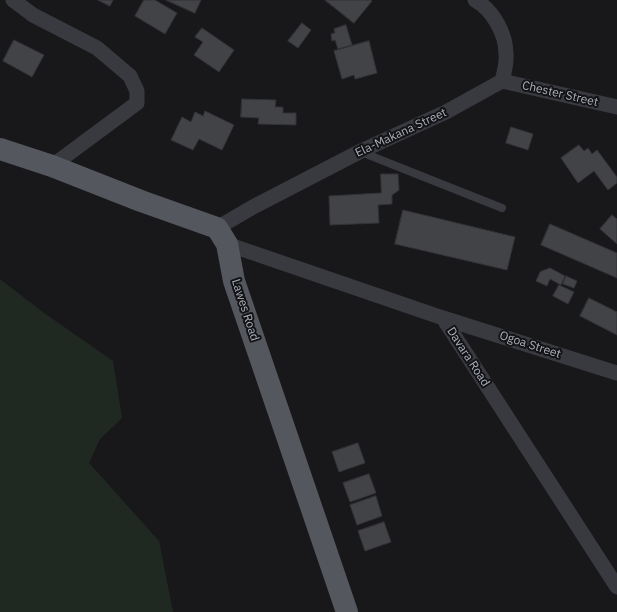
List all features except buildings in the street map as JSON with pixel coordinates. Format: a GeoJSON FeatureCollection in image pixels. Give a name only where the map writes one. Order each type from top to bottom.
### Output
{"type":"FeatureCollection","features":[{"type":"Feature","properties":{"kind":"main road"},"geometry":{"type":"LineString","coordinates":[[0,149],[52,166],[141,201],[222,236]]}},
{"type":"Feature","properties":{"kind":"main road","name":"Lawes Road"},"geometry":{"type":"LineString","coordinates":[[222,236],[234,281],[347,612]]}},
{"type":"Feature","properties":{"kind":"street"},"geometry":{"type":"LineString","coordinates":[[13,0],[33,15],[97,48],[130,76],[138,91],[137,104],[52,166]]}},
{"type":"Feature","properties":{"kind":"street"},"geometry":{"type":"LineString","coordinates":[[475,0],[482,4],[496,21],[503,38],[506,53],[502,82]]}},
{"type":"Feature","properties":{"kind":"street","name":"Chester Street"},"geometry":{"type":"LineString","coordinates":[[502,82],[617,107]]}},
{"type":"Feature","properties":{"kind":"street","name":"Ela-Makana Street"},"geometry":{"type":"LineString","coordinates":[[222,236],[253,207],[361,151],[446,112],[502,82]]}},
{"type":"Feature","properties":{"kind":"street","name":"Davara Road"},"geometry":{"type":"LineString","coordinates":[[222,236],[443,318],[617,587]]}},
{"type":"Feature","properties":{"kind":"street","name":"Ogoa Street"},"geometry":{"type":"LineString","coordinates":[[443,318],[617,373]]}},
{"type":"Feature","properties":{"kind":"lane"},"geometry":{"type":"LineString","coordinates":[[361,151],[502,208]]}},
{"type":"Feature","properties":{"kind":"shaded area"},"geometry":{"type":"Polygon","coordinates":[[[0,279],[44,313],[113,361],[122,418],[100,439],[89,463],[159,541],[173,612],[0,612],[0,279]]]}}]}
